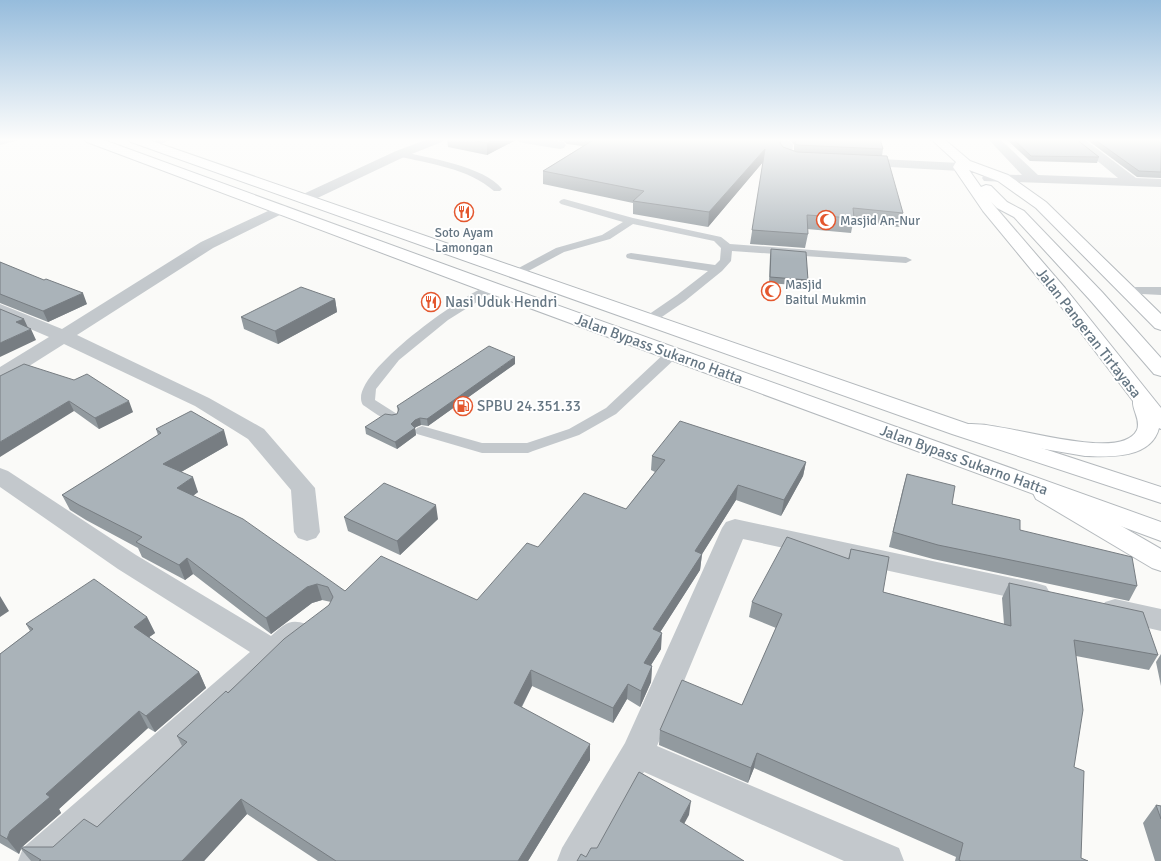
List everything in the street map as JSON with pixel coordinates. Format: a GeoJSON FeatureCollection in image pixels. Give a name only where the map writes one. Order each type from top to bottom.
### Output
{"type":"FeatureCollection","features":[{"type":"Feature","properties":{"kind":"main road","name":"Jalan Bypass Sukarno Hatta"},"geometry":{"type":"LineString","coordinates":[[200,179],[492,288],[1161,532]]}},
{"type":"Feature","properties":{"kind":"main road","name":"Jalan Bypass Sukarno Hatta"},"geometry":{"type":"LineString","coordinates":[[249,179],[960,429],[1161,495]]}},
{"type":"Feature","properties":{"kind":"main road","name":"Jalan Pangeran Tirtayasa"},"geometry":{"type":"LineString","coordinates":[[960,429],[1012,436],[1078,449],[1101,450],[1124,448],[1134,445],[1144,438],[1148,431],[1149,423],[1143,401],[1059,292],[988,208],[972,179]]}},
{"type":"Feature","properties":{"kind":"main road","name":"Jalan Pangeran Tirtayasa"},"geometry":{"type":"LineString","coordinates":[[976,179],[1002,205],[1020,214],[1096,296],[1161,370]]}},
{"type":"Feature","properties":{"kind":"main road","name":"Jalan Pangeran Tirtayasa"},"geometry":{"type":"LineString","coordinates":[[997,179],[1020,206],[1020,214]]}},
{"type":"Feature","properties":{"kind":"main road","name":"Jalan Pangeran Tirtayasa"},"geometry":{"type":"LineString","coordinates":[[998,179],[1041,204],[1161,324]]}},
{"type":"Feature","properties":{"kind":"main road"},"geometry":{"type":"LineString","coordinates":[[1143,401],[1161,422]]}},
{"type":"Feature","properties":{"kind":"main road"},"geometry":{"type":"LineString","coordinates":[[1034,486],[1161,561]]}},
{"type":"Feature","properties":{"kind":"street"},"geometry":{"type":"LineString","coordinates":[[304,199],[346,179]]}},
{"type":"Feature","properties":{"kind":"street"},"geometry":{"type":"LineString","coordinates":[[1063,179],[1161,183]]}},
{"type":"Feature","properties":{"kind":"street"},"geometry":{"type":"LineString","coordinates":[[1128,179],[1132,182]]}},
{"type":"Feature","properties":{"kind":"street"},"geometry":{"type":"LineString","coordinates":[[0,376],[207,245],[281,209]]}},
{"type":"Feature","properties":{"kind":"street"},"geometry":{"type":"LineString","coordinates":[[0,309],[63,336],[202,402],[256,434],[303,488],[307,532]]}},
{"type":"Feature","properties":{"kind":"street"},"geometry":{"type":"LineString","coordinates":[[0,476],[127,562],[272,651]]}},
{"type":"Feature","properties":{"kind":"street"},"geometry":{"type":"LineString","coordinates":[[575,861],[637,753],[735,528],[1060,598]]}},
{"type":"Feature","properties":{"kind":"street"},"geometry":{"type":"LineString","coordinates":[[1091,605],[1161,620]]}},
{"type":"Feature","properties":{"kind":"street"},"geometry":{"type":"LineString","coordinates":[[36,861],[272,651],[316,617]]}},
{"type":"Feature","properties":{"kind":"street"},"geometry":{"type":"LineString","coordinates":[[637,753],[886,861]]}},
{"type":"Feature","properties":{"kind":"lane"},"geometry":{"type":"LineString","coordinates":[[485,179],[497,189]]}},
{"type":"Feature","properties":{"kind":"lane"},"geometry":{"type":"LineString","coordinates":[[564,202],[631,221],[717,239],[727,247],[906,260]]}},
{"type":"Feature","properties":{"kind":"lane"},"geometry":{"type":"LineString","coordinates":[[517,274],[560,250],[606,237],[631,221]]}},
{"type":"Feature","properties":{"kind":"lane"},"geometry":{"type":"LineString","coordinates":[[649,320],[681,298],[718,269],[725,261],[727,247]]}},
{"type":"Feature","properties":{"kind":"lane"},"geometry":{"type":"LineString","coordinates":[[631,256],[718,269]]}},
{"type":"Feature","properties":{"kind":"lane"},"geometry":{"type":"LineString","coordinates":[[392,417],[368,402],[369,389],[394,357],[444,317],[492,288]]}},
{"type":"Feature","properties":{"kind":"lane"},"geometry":{"type":"LineString","coordinates":[[1127,291],[1161,291]]}},
{"type":"Feature","properties":{"kind":"lane"},"geometry":{"type":"LineString","coordinates":[[422,431],[482,448],[528,448],[574,432],[612,410],[672,354]]}},
{"type":"Feature","properties":{"kind":"building"},"geometry":{"type":"Polygon","coordinates":[[[584,179],[738,179],[709,212],[633,201],[644,191],[584,179]]]}},
{"type":"Feature","properties":{"kind":"building"},"geometry":{"type":"Polygon","coordinates":[[[760,179],[894,179],[903,213],[853,208],[854,218],[807,215],[808,234],[752,230],[760,179]]]}},
{"type":"Feature","properties":{"kind":"building"},"geometry":{"type":"Polygon","coordinates":[[[771,249],[806,252],[808,280],[770,277],[771,249]]]}},
{"type":"Feature","properties":{"kind":"building"},"geometry":{"type":"Polygon","coordinates":[[[0,262],[44,280],[46,279],[83,293],[43,311],[0,294],[0,262]]]}},
{"type":"Feature","properties":{"kind":"building"},"geometry":{"type":"Polygon","coordinates":[[[301,287],[335,299],[275,331],[241,317],[301,287]]]}},
{"type":"Feature","properties":{"kind":"building"},"geometry":{"type":"Polygon","coordinates":[[[0,309],[24,319],[16,322],[31,329],[0,343],[0,309]]]}},
{"type":"Feature","properties":{"kind":"building"},"geometry":{"type":"Polygon","coordinates":[[[489,346],[515,357],[427,419],[420,418],[415,420],[411,424],[415,428],[395,442],[365,427],[385,414],[397,414],[399,409],[397,406],[489,346]]]}},
{"type":"Feature","properties":{"kind":"building"},"geometry":{"type":"Polygon","coordinates":[[[24,364],[74,380],[87,374],[129,401],[95,418],[69,401],[0,442],[0,376],[24,364]]]}},
{"type":"Feature","properties":{"kind":"building"},"geometry":{"type":"Polygon","coordinates":[[[191,411],[224,430],[163,464],[193,477],[177,488],[243,519],[345,591],[381,556],[477,600],[527,543],[538,547],[584,493],[626,509],[665,460],[652,456],[680,421],[806,462],[784,500],[738,485],[695,551],[702,554],[653,629],[662,633],[644,663],[652,666],[641,691],[628,684],[613,708],[531,670],[514,703],[590,744],[518,861],[336,861],[241,799],[182,861],[39,861],[41,860],[20,847],[53,847],[84,819],[97,827],[187,742],[177,736],[226,691],[228,693],[284,639],[329,605],[333,597],[328,587],[317,584],[307,587],[266,618],[187,558],[179,565],[136,542],[142,537],[62,495],[161,433],[156,429],[191,411]]]}},
{"type":"Feature","properties":{"kind":"building"},"geometry":{"type":"Polygon","coordinates":[[[907,474],[955,486],[952,504],[1020,520],[1020,530],[1132,557],[1137,586],[938,545],[893,532],[907,474]]]}},
{"type":"Feature","properties":{"kind":"building"},"geometry":{"type":"Polygon","coordinates":[[[384,483],[436,505],[397,541],[344,517],[384,483]]]}},
{"type":"Feature","properties":{"kind":"building"},"geometry":{"type":"Polygon","coordinates":[[[787,537],[849,559],[851,549],[889,557],[883,592],[1011,626],[1009,583],[1143,612],[1158,655],[1074,640],[1083,710],[1074,767],[1084,771],[1081,858],[1088,861],[961,861],[959,860],[963,843],[757,753],[751,768],[660,730],[682,680],[742,705],[782,614],[752,602],[787,537]]]}},
{"type":"Feature","properties":{"kind":"building"},"geometry":{"type":"Polygon","coordinates":[[[94,579],[147,617],[134,627],[199,672],[146,716],[139,711],[46,794],[50,797],[10,831],[7,839],[0,835],[0,654],[33,629],[26,624],[94,579]]]}},
{"type":"Feature","properties":{"kind":"building"},"geometry":{"type":"Polygon","coordinates":[[[639,772],[691,801],[680,821],[744,861],[577,861],[581,854],[586,857],[591,848],[597,848],[639,772]]]}},
{"type":"Feature","properties":{"kind":"building"},"geometry":{"type":"Polygon","coordinates":[[[1156,805],[1161,806],[1161,819],[1156,805]]]}},
{"type":"Feature","properties":{"kind":"place","name":"Soto Ayam Lamongan"},"geometry":{"type":"Point","coordinates":[464,212]}},
{"type":"Feature","properties":{"kind":"place","name":"Masjid An-Nur"},"geometry":{"type":"Point","coordinates":[826,220]}},
{"type":"Feature","properties":{"kind":"place","name":"Masjid Baitul Mukmin"},"geometry":{"type":"Point","coordinates":[771,291]}},
{"type":"Feature","properties":{"kind":"place","name":"Nasi Uduk Hendri"},"geometry":{"type":"Point","coordinates":[431,302]}},
{"type":"Feature","properties":{"kind":"place","name":"SPBU 24.351.33"},"geometry":{"type":"Point","coordinates":[463,406]}}]}
